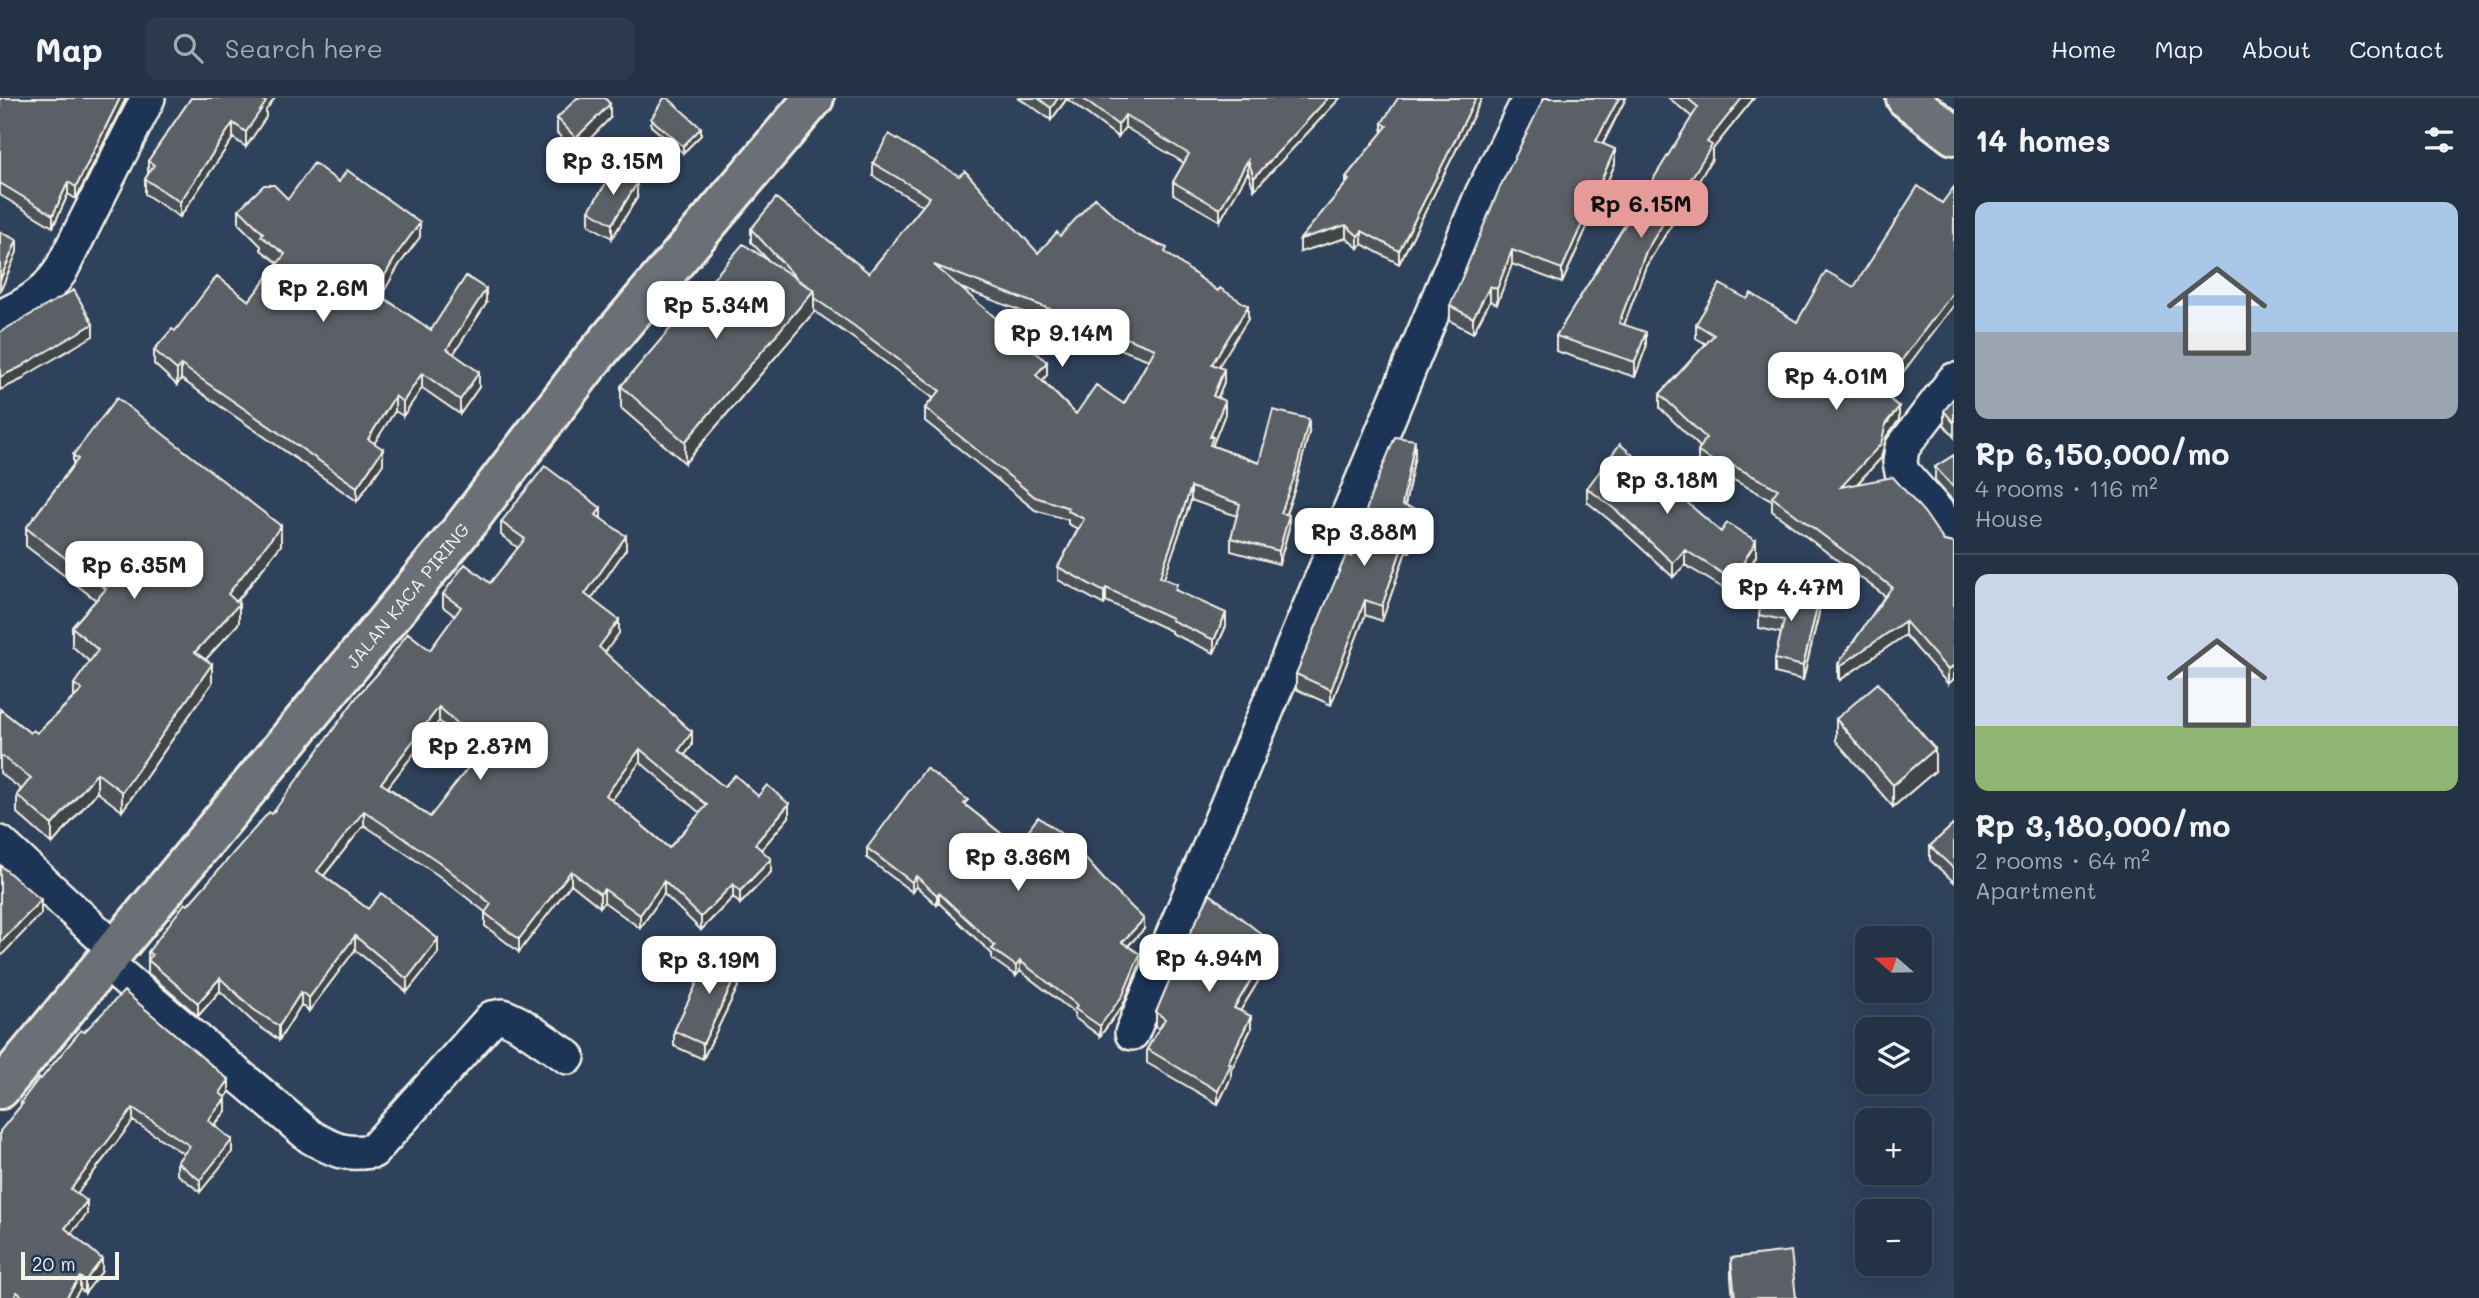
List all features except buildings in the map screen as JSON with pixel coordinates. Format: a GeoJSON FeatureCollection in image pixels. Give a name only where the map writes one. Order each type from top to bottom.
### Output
{"type":"FeatureCollection","features":[{"type":"Feature","properties":{"kind":"main road","name":"JALAN KACA PIRING"},"geometry":{"type":"LineString","coordinates":[[0,1089],[460,533],[590,362],[814,98]]}},
{"type":"Feature","properties":{"kind":"main road"},"geometry":{"type":"LineString","coordinates":[[1906,98],[1954,135]]}},
{"type":"Feature","properties":{"kind":"street"},"geometry":{"type":"LineString","coordinates":[[0,317],[38,297],[60,272],[148,98]]}},
{"type":"Feature","properties":{"kind":"street"},"geometry":{"type":"LineString","coordinates":[[1132,1032],[1482,194],[1530,98]]}},
{"type":"Feature","properties":{"kind":"street"},"geometry":{"type":"LineString","coordinates":[[1954,380],[1902,449],[1900,462],[1902,472],[1939,514],[1954,538]]}},
{"type":"Feature","properties":{"kind":"street"},"geometry":{"type":"LineString","coordinates":[[0,843],[110,955],[311,1136],[330,1148],[351,1154],[373,1151],[492,1018],[503,1016],[518,1023],[568,1058]]}}]}
